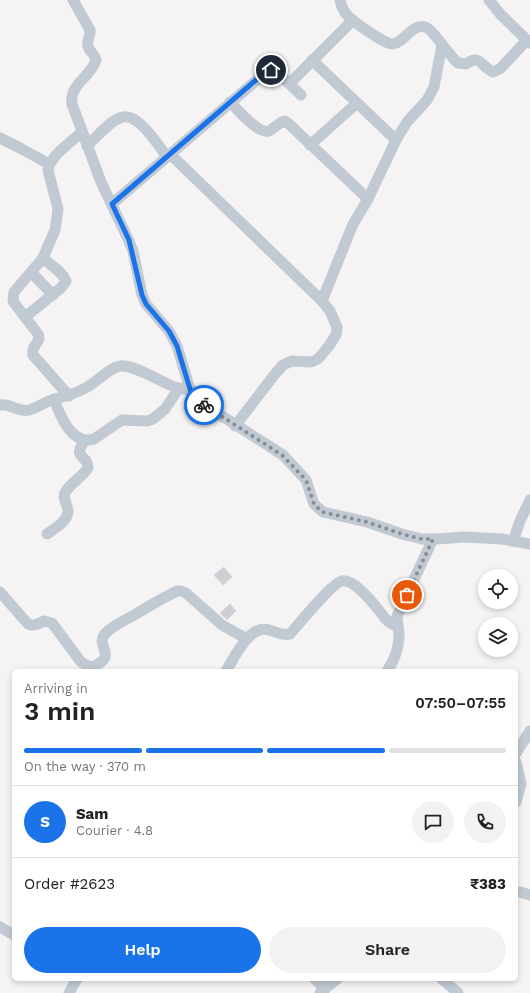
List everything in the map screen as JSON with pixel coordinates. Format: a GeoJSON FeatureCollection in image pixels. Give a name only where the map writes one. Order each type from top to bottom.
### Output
{"type":"FeatureCollection","features":[{"type":"Feature","properties":{"kind":"street"},"geometry":{"type":"LineString","coordinates":[[73,0],[90,30],[91,35],[88,47],[96,56],[96,60],[78,84],[71,98],[101,182],[129,240],[142,295],[146,304],[169,331],[177,346],[184,388]]}},
{"type":"Feature","properties":{"kind":"street"},"geometry":{"type":"LineString","coordinates":[[340,0],[346,14],[390,44],[395,44],[419,27],[424,27],[431,31],[458,63],[466,64],[475,59],[489,71],[493,72],[500,69],[528,41],[501,15],[489,0]]}},
{"type":"Feature","properties":{"kind":"street"},"geometry":{"type":"LineString","coordinates":[[290,83],[353,20]]}},
{"type":"Feature","properties":{"kind":"street"},"geometry":{"type":"LineString","coordinates":[[322,301],[353,224],[368,199],[396,140],[407,122],[427,100],[434,87],[442,45]]}},
{"type":"Feature","properties":{"kind":"street"},"geometry":{"type":"LineString","coordinates":[[312,60],[396,140]]}},
{"type":"Feature","properties":{"kind":"street"},"geometry":{"type":"LineString","coordinates":[[112,204],[264,73],[271,70],[276,71],[301,95]]}},
{"type":"Feature","properties":{"kind":"street"},"geometry":{"type":"LineString","coordinates":[[230,102],[256,128],[264,132],[268,132],[281,122],[285,122],[368,199]]}},
{"type":"Feature","properties":{"kind":"street"},"geometry":{"type":"LineString","coordinates":[[310,146],[357,102]]}},
{"type":"Feature","properties":{"kind":"street"},"geometry":{"type":"LineString","coordinates":[[87,146],[119,118],[125,116],[138,121],[169,156],[322,301],[330,311],[337,327],[336,335],[329,346],[318,359],[311,362],[292,361],[283,365],[235,426]]}},
{"type":"Feature","properties":{"kind":"street"},"geometry":{"type":"LineString","coordinates":[[69,396],[33,355],[33,347],[40,338],[15,304],[12,296],[43,258],[54,230],[58,209],[48,170],[49,164],[82,132]]}},
{"type":"Feature","properties":{"kind":"street"},"geometry":{"type":"LineString","coordinates":[[0,138],[49,164]]}},
{"type":"Feature","properties":{"kind":"street"},"geometry":{"type":"LineString","coordinates":[[24,317],[65,284],[65,279],[43,258]]}},
{"type":"Feature","properties":{"kind":"street"},"geometry":{"type":"LineString","coordinates":[[32,273],[53,295]]}},
{"type":"Feature","properties":{"kind":"street"},"geometry":{"type":"LineString","coordinates":[[0,405],[4,404],[23,411],[29,410],[54,399],[69,396],[89,386],[113,368],[127,366],[184,388],[200,402],[277,452],[296,468],[306,480],[314,504],[322,512],[367,522],[422,539],[465,537],[502,539],[530,544]]}},
{"type":"Feature","properties":{"kind":"street"},"geometry":{"type":"LineString","coordinates":[[54,399],[61,418],[65,424],[74,433],[85,440],[94,439],[122,420],[147,421],[153,419],[165,409],[184,388]]}},
{"type":"Feature","properties":{"kind":"street"},"geometry":{"type":"LineString","coordinates":[[48,534],[61,524],[68,513],[64,500],[66,490],[88,468],[87,463],[79,451],[85,440]]}},
{"type":"Feature","properties":{"kind":"street"},"geometry":{"type":"LineString","coordinates":[[513,541],[530,500]]}},
{"type":"Feature","properties":{"kind":"street"},"geometry":{"type":"LineString","coordinates":[[388,669],[394,659],[398,646],[399,634],[397,616],[433,539]]}},
{"type":"Feature","properties":{"kind":"street"},"geometry":{"type":"LineString","coordinates":[[227,669],[247,639],[252,634],[261,629],[268,629],[286,635],[290,634],[326,595],[339,582],[342,581],[356,586],[374,604],[388,623],[397,626]]}},
{"type":"Feature","properties":{"kind":"street"},"geometry":{"type":"LineString","coordinates":[[0,592],[28,624],[36,626],[44,620],[52,624],[81,662],[90,667],[99,664],[106,657],[102,643],[102,639],[105,634],[117,625],[177,591],[186,592],[222,625],[247,639]]}},
{"type":"Feature","properties":{"kind":"street"},"geometry":{"type":"LineString","coordinates":[[518,750],[530,731]]}},
{"type":"Feature","properties":{"kind":"street"},"geometry":{"type":"LineString","coordinates":[[518,771],[521,784],[518,795]]}},
{"type":"Feature","properties":{"kind":"street"},"geometry":{"type":"LineString","coordinates":[[0,927],[12,934]]}},
{"type":"Feature","properties":{"kind":"street"},"geometry":{"type":"LineString","coordinates":[[69,993],[76,981]]}},
{"type":"Feature","properties":{"kind":"street"},"geometry":{"type":"LineString","coordinates":[[316,981],[322,991],[334,981]]}},
{"type":"Feature","properties":{"kind":"street"},"geometry":{"type":"LineString","coordinates":[[444,981],[458,993]]}},
{"type":"Feature","properties":{"kind":"building"},"geometry":{"type":"Polygon","coordinates":[[[224,567],[232,577],[223,585],[214,575],[224,567]]]}},
{"type":"Feature","properties":{"kind":"building"},"geometry":{"type":"Polygon","coordinates":[[[230,604],[236,611],[227,620],[220,613],[230,604]]]}},
{"type":"Feature","properties":{"kind":"way so far"},"geometry":{"type":"LineString","coordinates":[[204,405],[282,455],[306,480],[314,504],[322,512],[367,522],[422,539],[433,539],[407,595]]}},
{"type":"Feature","properties":{"kind":"route"},"geometry":{"type":"LineString","coordinates":[[204,405],[192,394],[177,346],[169,331],[146,304],[142,295],[133,251],[112,204],[182,145],[226,105],[264,73],[271,70]]}}]}
